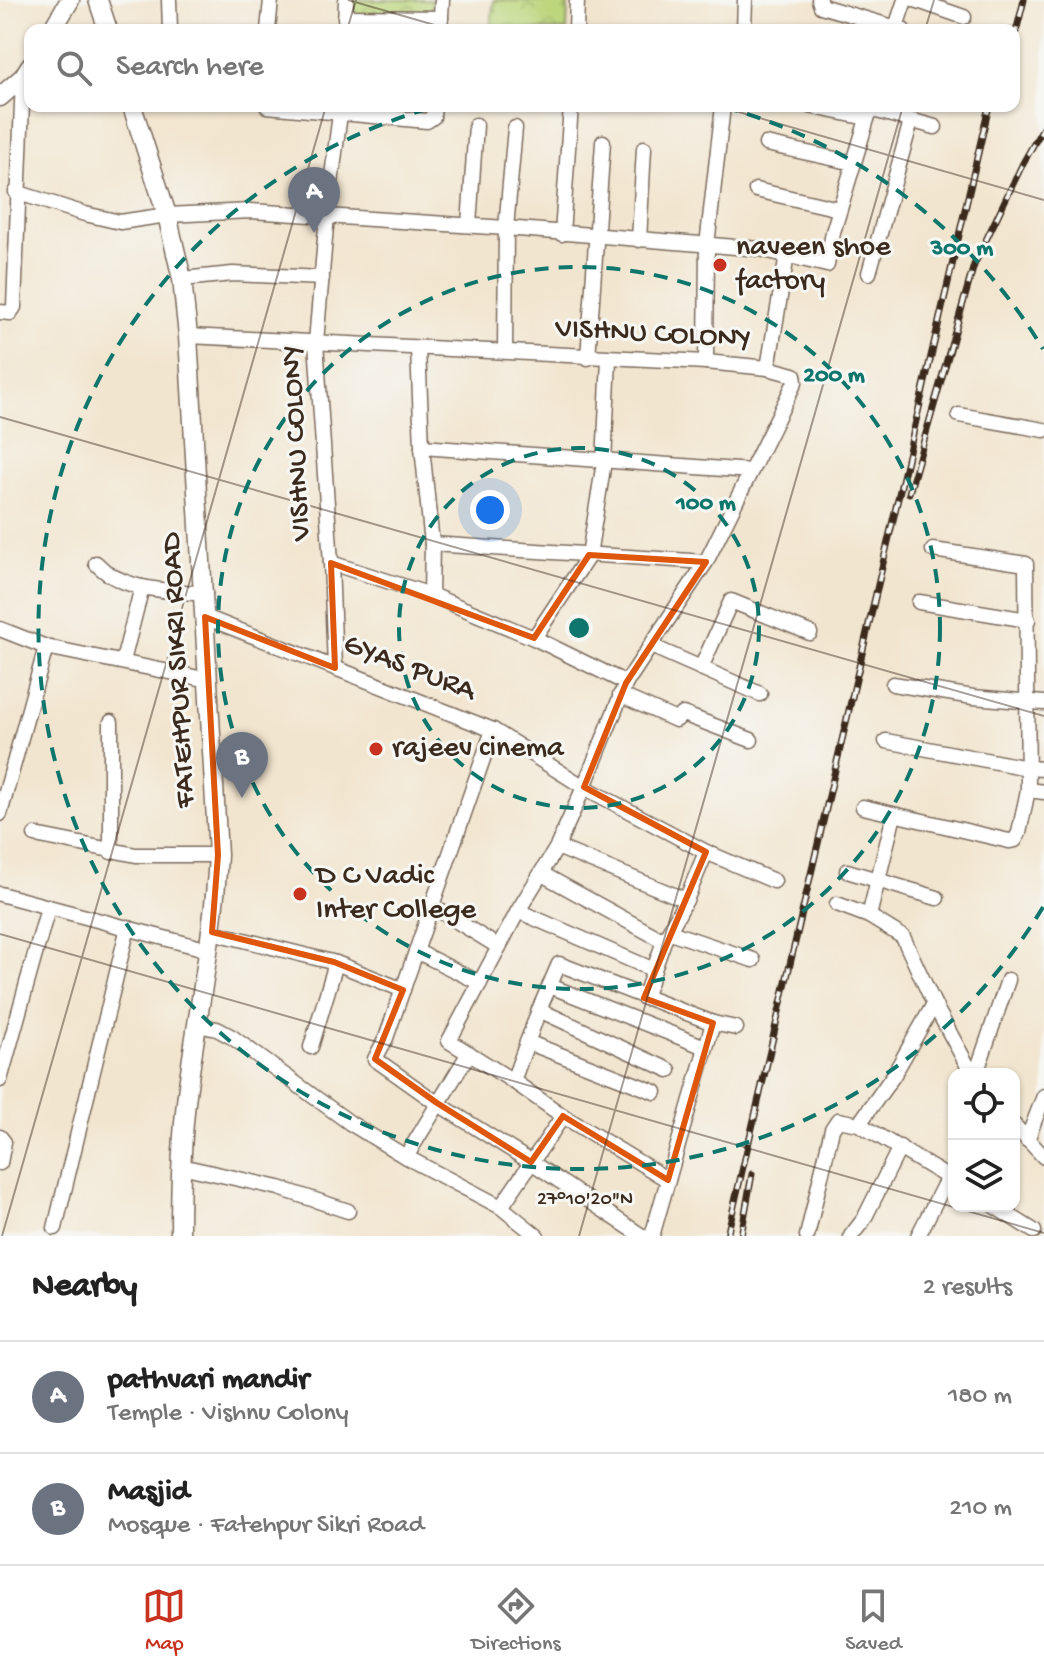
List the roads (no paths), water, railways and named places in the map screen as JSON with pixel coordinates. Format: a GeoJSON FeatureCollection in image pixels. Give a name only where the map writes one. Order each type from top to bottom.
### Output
{"type":"FeatureCollection","features":[{"type":"Feature","properties":{"kind":"main road"},"geometry":{"type":"LineString","coordinates":[[56,24],[70,0]]}},
{"type":"Feature","properties":{"kind":"main road"},"geometry":{"type":"LineString","coordinates":[[98,0],[106,24]]}},
{"type":"Feature","properties":{"kind":"main road"},"geometry":{"type":"LineString","coordinates":[[0,97],[24,75]]}},
{"type":"Feature","properties":{"kind":"main road","name":"FATEHPUR SIKRI ROAD"},"geometry":{"type":"LineString","coordinates":[[134,112],[167,215],[182,279],[205,594],[218,855],[210,941],[187,1096],[181,1166],[180,1236]]}},
{"type":"Feature","properties":{"kind":"street"},"geometry":{"type":"LineString","coordinates":[[169,0],[170,24]]}},
{"type":"Feature","properties":{"kind":"street"},"geometry":{"type":"LineString","coordinates":[[269,24],[271,0]]}},
{"type":"Feature","properties":{"kind":"street"},"geometry":{"type":"LineString","coordinates":[[346,0],[345,24],[440,24],[442,0]]}},
{"type":"Feature","properties":{"kind":"street"},"geometry":{"type":"LineString","coordinates":[[576,24],[577,0]]}},
{"type":"Feature","properties":{"kind":"street"},"geometry":{"type":"LineString","coordinates":[[744,24],[745,0]]}},
{"type":"Feature","properties":{"kind":"street"},"geometry":{"type":"LineString","coordinates":[[819,0],[821,6],[881,24]]}},
{"type":"Feature","properties":{"kind":"street"},"geometry":{"type":"LineString","coordinates":[[899,24],[905,0]]}},
{"type":"Feature","properties":{"kind":"street"},"geometry":{"type":"LineString","coordinates":[[915,0],[964,17]]}},
{"type":"Feature","properties":{"kind":"street"},"geometry":{"type":"LineString","coordinates":[[0,312],[10,313],[14,307],[16,192],[24,105]]}},
{"type":"Feature","properties":{"kind":"street","name":"VISHNU COLONY"},"geometry":{"type":"LineString","coordinates":[[335,668],[316,342],[327,215],[341,112]]}},
{"type":"Feature","properties":{"kind":"street"},"geometry":{"type":"LineString","coordinates":[[357,112],[427,121],[432,120],[433,112]]}},
{"type":"Feature","properties":{"kind":"street"},"geometry":{"type":"LineString","coordinates":[[562,234],[563,183],[570,112]]}},
{"type":"Feature","properties":{"kind":"street"},"geometry":{"type":"LineString","coordinates":[[706,362],[707,245],[722,112]]}},
{"type":"Feature","properties":{"kind":"street"},"geometry":{"type":"LineString","coordinates":[[16,192],[120,222],[167,215],[251,211],[327,215],[760,249],[827,265],[839,209],[869,112]]}},
{"type":"Feature","properties":{"kind":"street"},"geometry":{"type":"LineString","coordinates":[[873,112],[935,127]]}},
{"type":"Feature","properties":{"kind":"street"},"geometry":{"type":"LineString","coordinates":[[869,273],[911,121]]}},
{"type":"Feature","properties":{"kind":"street"},"geometry":{"type":"LineString","coordinates":[[469,225],[476,125]]}},
{"type":"Feature","properties":{"kind":"street"},"geometry":{"type":"LineString","coordinates":[[505,351],[506,228],[515,128]]}},
{"type":"Feature","properties":{"kind":"street"},"geometry":{"type":"LineString","coordinates":[[588,358],[603,142]]}},
{"type":"Feature","properties":{"kind":"street"},"geometry":{"type":"LineString","coordinates":[[766,144],[854,163]]}},
{"type":"Feature","properties":{"kind":"street"},"geometry":{"type":"LineString","coordinates":[[639,240],[644,148]]}},
{"type":"Feature","properties":{"kind":"street"},"geometry":{"type":"LineString","coordinates":[[756,190],[839,209]]}},
{"type":"Feature","properties":{"kind":"street"},"geometry":{"type":"LineString","coordinates":[[768,368],[787,255]]}},
{"type":"Feature","properties":{"kind":"street"},"geometry":{"type":"LineString","coordinates":[[182,279],[233,274],[322,278]]}},
{"type":"Feature","properties":{"kind":"street","name":"VISHNU COLONY"},"geometry":{"type":"LineString","coordinates":[[188,336],[706,362],[791,373],[795,382],[706,562],[623,689],[557,847],[518,911],[449,1041],[469,1053]]}},
{"type":"Feature","properties":{"kind":"street"},"geometry":{"type":"LineString","coordinates":[[418,348],[422,447],[432,544],[431,595]]}},
{"type":"Feature","properties":{"kind":"street"},"geometry":{"type":"LineString","coordinates":[[534,638],[589,555],[604,462],[609,359]]}},
{"type":"Feature","properties":{"kind":"street"},"geometry":{"type":"LineString","coordinates":[[959,415],[1044,430]]}},
{"type":"Feature","properties":{"kind":"street"},"geometry":{"type":"LineString","coordinates":[[422,447],[751,471]]}},
{"type":"Feature","properties":{"kind":"street"},"geometry":{"type":"LineString","coordinates":[[432,544],[706,562]]}},
{"type":"Feature","properties":{"kind":"street"},"geometry":{"type":"LineString","coordinates":[[863,807],[1009,841],[1015,840],[1019,833],[1028,790],[1027,567],[1023,561],[933,550]]}},
{"type":"Feature","properties":{"kind":"street"},"geometry":{"type":"LineString","coordinates":[[96,563],[111,576],[142,587],[205,594]]}},
{"type":"Feature","properties":{"kind":"street"},"geometry":{"type":"LineString","coordinates":[[331,563],[431,595],[534,638],[676,720],[683,714],[751,740]]}},
{"type":"Feature","properties":{"kind":"street"},"geometry":{"type":"LineString","coordinates":[[123,661],[142,587]]}},
{"type":"Feature","properties":{"kind":"street"},"geometry":{"type":"LineString","coordinates":[[701,668],[731,601],[810,633]]}},
{"type":"Feature","properties":{"kind":"street"},"geometry":{"type":"LineString","coordinates":[[919,602],[1028,620]]}},
{"type":"Feature","properties":{"kind":"street","name":"GYAS PURA"},"geometry":{"type":"LineString","coordinates":[[205,617],[493,730],[584,787],[706,852],[774,881]]}},
{"type":"Feature","properties":{"kind":"street"},"geometry":{"type":"LineString","coordinates":[[0,629],[46,647],[209,680]]}},
{"type":"Feature","properties":{"kind":"street"},"geometry":{"type":"LineString","coordinates":[[651,646],[760,694]]}},
{"type":"Feature","properties":{"kind":"street"},"geometry":{"type":"LineString","coordinates":[[0,814],[46,647]]}},
{"type":"Feature","properties":{"kind":"street"},"geometry":{"type":"LineString","coordinates":[[893,684],[1044,703]]}},
{"type":"Feature","properties":{"kind":"street"},"geometry":{"type":"LineString","coordinates":[[111,722],[111,852]]}},
{"type":"Feature","properties":{"kind":"street"},"geometry":{"type":"LineString","coordinates":[[493,730],[386,1038],[375,1059],[437,1103],[642,1236]]}},
{"type":"Feature","properties":{"kind":"street"},"geometry":{"type":"LineString","coordinates":[[886,741],[1044,769]]}},
{"type":"Feature","properties":{"kind":"street"},"geometry":{"type":"LineString","coordinates":[[1028,790],[1044,792]]}},
{"type":"Feature","properties":{"kind":"street"},"geometry":{"type":"LineString","coordinates":[[869,916],[894,815]]}},
{"type":"Feature","properties":{"kind":"street"},"geometry":{"type":"LineString","coordinates":[[35,835],[136,855],[218,855]]}},
{"type":"Feature","properties":{"kind":"street"},"geometry":{"type":"LineString","coordinates":[[557,847],[686,900]]}},
{"type":"Feature","properties":{"kind":"street"},"geometry":{"type":"LineString","coordinates":[[644,998],[667,937],[706,852]]}},
{"type":"Feature","properties":{"kind":"street"},"geometry":{"type":"LineString","coordinates":[[847,871],[937,898]]}},
{"type":"Feature","properties":{"kind":"street"},"geometry":{"type":"LineString","coordinates":[[542,874],[667,937],[753,960]]}},
{"type":"Feature","properties":{"kind":"street"},"geometry":{"type":"LineString","coordinates":[[0,894],[128,927],[336,963],[403,990]]}},
{"type":"Feature","properties":{"kind":"street"},"geometry":{"type":"LineString","coordinates":[[837,904],[869,916],[903,937],[934,1004],[971,1068]]}},
{"type":"Feature","properties":{"kind":"street"},"geometry":{"type":"LineString","coordinates":[[432,906],[499,947]]}},
{"type":"Feature","properties":{"kind":"street"},"geometry":{"type":"LineString","coordinates":[[1,1074],[48,908]]}},
{"type":"Feature","properties":{"kind":"street"},"geometry":{"type":"LineString","coordinates":[[518,911],[654,970]]}},
{"type":"Feature","properties":{"kind":"street"},"geometry":{"type":"LineString","coordinates":[[55,1228],[128,927]]}},
{"type":"Feature","properties":{"kind":"street"},"geometry":{"type":"LineString","coordinates":[[416,951],[480,983]]}},
{"type":"Feature","properties":{"kind":"street"},"geometry":{"type":"LineString","coordinates":[[311,1047],[336,963]]}},
{"type":"Feature","properties":{"kind":"street"},"geometry":{"type":"LineString","coordinates":[[513,1081],[559,964],[713,1023],[736,1028]]}},
{"type":"Feature","properties":{"kind":"street"},"geometry":{"type":"LineString","coordinates":[[976,1068],[1008,980]]}},
{"type":"Feature","properties":{"kind":"street"},"geometry":{"type":"LineString","coordinates":[[550,986],[705,1047]]}},
{"type":"Feature","properties":{"kind":"street"},"geometry":{"type":"LineString","coordinates":[[859,1124],[893,1076],[934,1004]]}},
{"type":"Feature","properties":{"kind":"street"},"geometry":{"type":"LineString","coordinates":[[539,1010],[669,1070]]}},
{"type":"Feature","properties":{"kind":"street"},"geometry":{"type":"LineString","coordinates":[[652,1236],[713,1023]]}},
{"type":"Feature","properties":{"kind":"street"},"geometry":{"type":"LineString","coordinates":[[197,1025],[217,1029],[232,1037],[350,1123],[406,1157],[501,1207],[537,1236]]}},
{"type":"Feature","properties":{"kind":"street"},"geometry":{"type":"LineString","coordinates":[[527,1042],[655,1092]]}},
{"type":"Feature","properties":{"kind":"street"},"geometry":{"type":"LineString","coordinates":[[406,1157],[469,1053],[563,1116],[668,1180]]}},
{"type":"Feature","properties":{"kind":"street"},"geometry":{"type":"LineString","coordinates":[[1027,1140],[1044,1096]]}},
{"type":"Feature","properties":{"kind":"street"},"geometry":{"type":"LineString","coordinates":[[501,1207],[563,1116]]}},
{"type":"Feature","properties":{"kind":"street"},"geometry":{"type":"LineString","coordinates":[[807,1236],[833,1125],[843,1119],[859,1124],[948,1177]]}},
{"type":"Feature","properties":{"kind":"street"},"geometry":{"type":"LineString","coordinates":[[1020,1132],[1044,1157]]}},
{"type":"Feature","properties":{"kind":"street"},"geometry":{"type":"LineString","coordinates":[[0,1137],[4,1142],[0,1163]]}},
{"type":"Feature","properties":{"kind":"street"},"geometry":{"type":"LineString","coordinates":[[851,1236],[864,1219],[900,1147]]}},
{"type":"Feature","properties":{"kind":"street"},"geometry":{"type":"LineString","coordinates":[[181,1166],[279,1188],[348,1211]]}},
{"type":"Feature","properties":{"kind":"street"},"geometry":{"type":"LineString","coordinates":[[918,1236],[948,1184]]}},
{"type":"Feature","properties":{"kind":"street"},"geometry":{"type":"LineString","coordinates":[[1003,1212],[1035,1234]]}},
{"type":"Feature","properties":{"kind":"railway"},"geometry":{"type":"LineString","coordinates":[[1018,24],[1024,0]]}},
{"type":"Feature","properties":{"kind":"railway"},"geometry":{"type":"LineString","coordinates":[[727,1236],[988,112]]}},
{"type":"Feature","properties":{"kind":"railway"},"geometry":{"type":"LineString","coordinates":[[909,493],[974,265],[1044,126]]}},
{"type":"Feature","properties":{"kind":"railway"},"geometry":{"type":"LineString","coordinates":[[741,1236],[752,1174]]}},
{"type":"Feature","properties":{"kind":"place","name":"pathvari mandir"},"geometry":{"type":"Point","coordinates":[314,233]}},
{"type":"Feature","properties":{"kind":"place","name":"naveen shoe factory"},"geometry":{"type":"Point","coordinates":[720,265]}},
{"type":"Feature","properties":{"kind":"place","name":"rajeev cinema"},"geometry":{"type":"Point","coordinates":[376,749]}},
{"type":"Feature","properties":{"kind":"place","name":"Masjid"},"geometry":{"type":"Point","coordinates":[242,798]}},
{"type":"Feature","properties":{"kind":"place","name":"D C Vadic Inter College"},"geometry":{"type":"Point","coordinates":[300,894]}}]}
